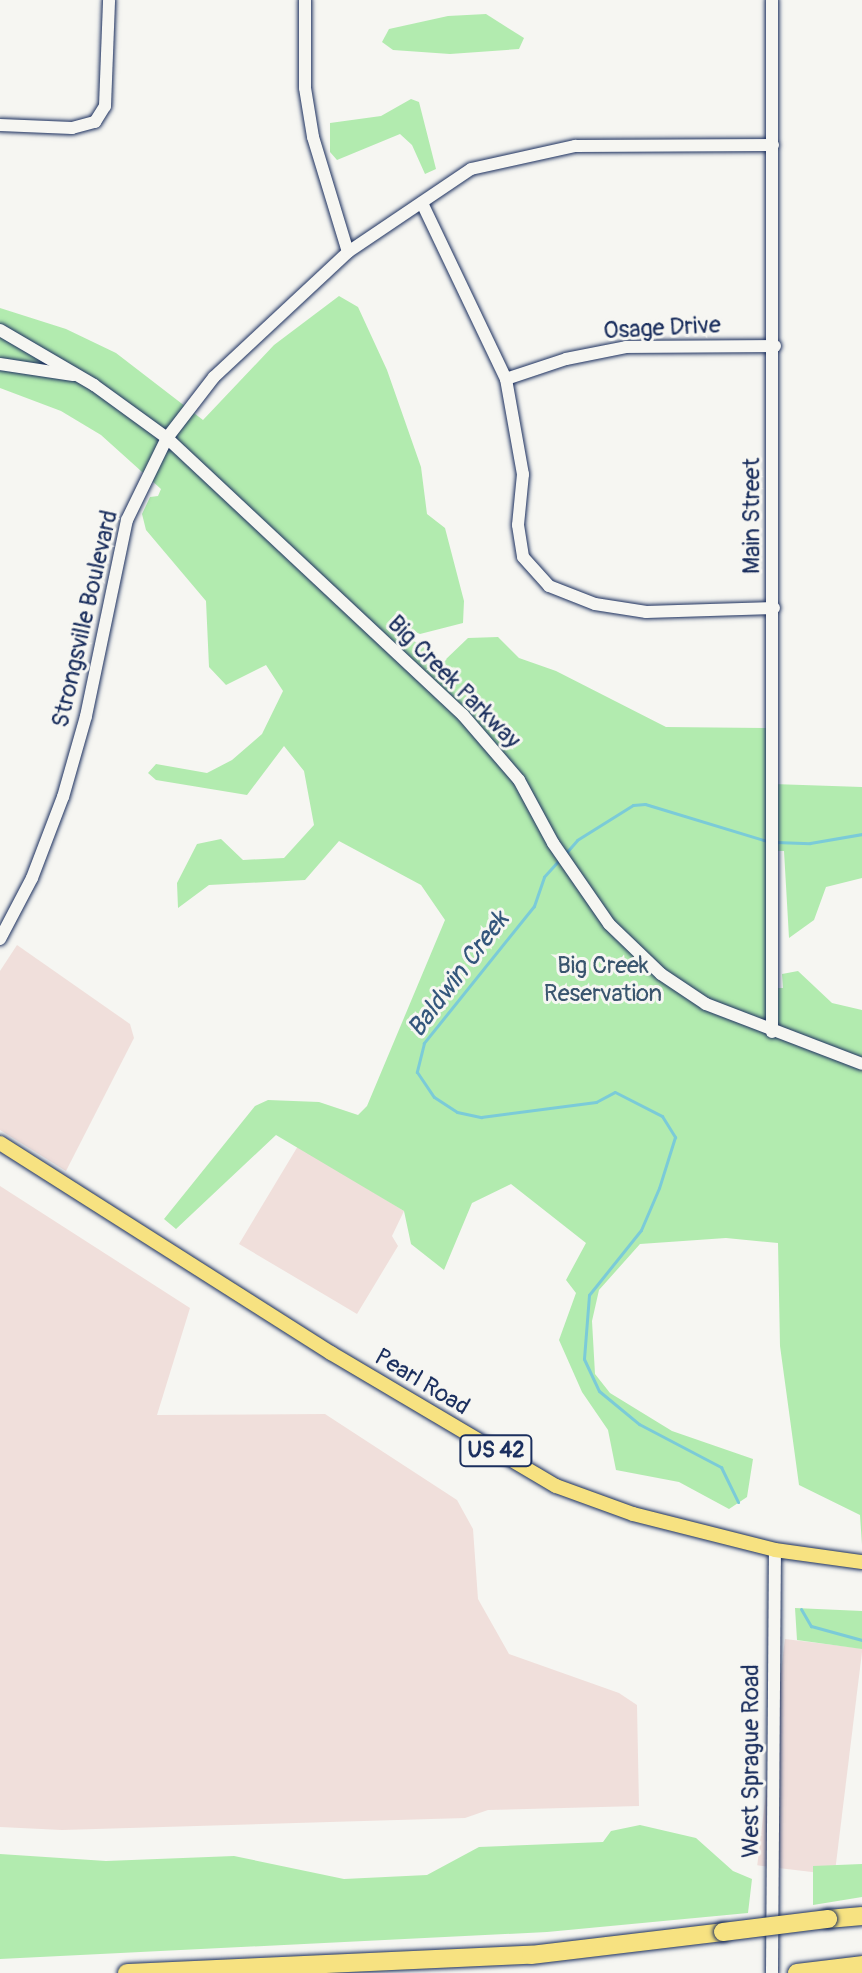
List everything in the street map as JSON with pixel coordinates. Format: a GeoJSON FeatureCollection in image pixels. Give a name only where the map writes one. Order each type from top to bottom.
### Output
{"type":"FeatureCollection","features":[{"type":"Feature","properties":{"kind":"highway"},"geometry":{"type":"LineString","coordinates":[[127,1973],[531,1955],[862,1916]]}},
{"type":"Feature","properties":{"kind":"highway"},"geometry":{"type":"LineString","coordinates":[[797,1973],[862,1965]]}},
{"type":"Feature","properties":{"kind":"main road","name":"Pearl Road"},"geometry":{"type":"LineString","coordinates":[[0,1143],[331,1353],[556,1486],[633,1514],[775,1550],[862,1562]]}},
{"type":"Feature","properties":{"kind":"street"},"geometry":{"type":"LineString","coordinates":[[0,125],[72,128],[95,122],[105,106],[109,0]]}},
{"type":"Feature","properties":{"kind":"street"},"geometry":{"type":"LineString","coordinates":[[305,0],[305,88],[348,252]]}},
{"type":"Feature","properties":{"kind":"street","name":"Main Street"},"geometry":{"type":"LineString","coordinates":[[772,0],[775,346],[772,815],[769,865],[772,1032]]}},
{"type":"Feature","properties":{"kind":"street","name":"Strongsville Boulevard"},"geometry":{"type":"LineString","coordinates":[[0,939],[63,797],[86,716],[127,520],[167,438],[214,377],[348,252],[471,169],[562,148],[773,145]]}},
{"type":"Feature","properties":{"kind":"street"},"geometry":{"type":"LineString","coordinates":[[422,203],[506,379],[523,474],[518,525],[523,557],[549,586],[595,604],[646,612],[774,608]]}},
{"type":"Feature","properties":{"kind":"street","name":"Big Creek Parkway"},"geometry":{"type":"LineString","coordinates":[[0,330],[80,376],[167,438],[463,715],[519,780],[553,843],[609,924],[661,974],[706,1004],[772,1032],[862,1064]]}},
{"type":"Feature","properties":{"kind":"street","name":"Osage Drive"},"geometry":{"type":"LineString","coordinates":[[506,379],[566,359],[626,347],[775,346]]}},
{"type":"Feature","properties":{"kind":"street","name":"Big Creek Parkway"},"geometry":{"type":"LineString","coordinates":[[0,364],[80,376]]}},
{"type":"Feature","properties":{"kind":"street","name":"West Sprague Road"},"geometry":{"type":"LineString","coordinates":[[772,1973],[775,1550]]}},
{"type":"Feature","properties":{"kind":"shaded area"},"geometry":{"type":"Polygon","coordinates":[[[17,945],[130,1024],[134,1038],[66,1171],[0,1130],[0,971],[17,945]]]}},
{"type":"Feature","properties":{"kind":"shaded area"},"geometry":{"type":"Polygon","coordinates":[[[298,1146],[404,1211],[392,1236],[398,1246],[357,1314],[239,1244],[298,1146]]]}},
{"type":"Feature","properties":{"kind":"shaded area"},"geometry":{"type":"Polygon","coordinates":[[[0,1186],[190,1308],[157,1415],[325,1414],[457,1500],[473,1529],[478,1599],[509,1654],[619,1693],[637,1705],[639,1806],[488,1810],[465,1818],[62,1830],[0,1827],[0,1186]]]}},
{"type":"Feature","properties":{"kind":"shaded area"},"geometry":{"type":"Polygon","coordinates":[[[785,1639],[862,1648],[835,1875],[757,1865],[785,1639]]]}},
{"type":"Feature","properties":{"kind":"green space"},"geometry":{"type":"Polygon","coordinates":[[[486,14],[524,38],[519,49],[450,54],[393,50],[382,42],[389,29],[448,16],[486,14]]]}},
{"type":"Feature","properties":{"kind":"green space"},"geometry":{"type":"Polygon","coordinates":[[[411,99],[419,102],[436,169],[425,174],[412,145],[400,134],[337,160],[330,152],[330,123],[381,116],[411,99]]]}},
{"type":"Feature","properties":{"kind":"green space","name":"Big Creek Reservation"},"geometry":{"type":"Polygon","coordinates":[[[339,296],[358,307],[387,370],[421,467],[427,514],[445,528],[464,601],[463,623],[420,634],[389,621],[396,629],[444,661],[468,638],[498,637],[519,658],[556,671],[666,727],[772,728],[773,784],[862,787],[862,878],[826,887],[814,920],[789,938],[784,851],[772,851],[773,988],[783,988],[782,974],[798,971],[832,1003],[862,1010],[862,1545],[860,1515],[799,1485],[780,1346],[778,1243],[726,1238],[640,1244],[599,1290],[592,1321],[595,1374],[610,1393],[672,1431],[753,1459],[747,1497],[729,1509],[679,1482],[616,1470],[608,1430],[582,1392],[559,1340],[576,1293],[566,1280],[586,1243],[511,1184],[472,1203],[444,1270],[411,1244],[404,1211],[276,1135],[176,1229],[164,1219],[255,1106],[268,1100],[319,1102],[358,1115],[367,1106],[445,920],[421,885],[339,841],[305,880],[209,885],[178,908],[177,883],[197,844],[221,839],[243,860],[284,858],[314,825],[304,771],[284,746],[247,795],[156,780],[148,773],[156,764],[207,773],[232,760],[262,734],[283,691],[266,665],[226,685],[209,667],[206,601],[146,530],[142,514],[150,497],[158,496],[161,489],[101,435],[61,411],[0,388],[0,308],[66,329],[116,353],[203,420],[274,345],[339,296]]]}},
{"type":"Feature","properties":{"kind":"green space"},"geometry":{"type":"Polygon","coordinates":[[[795,1608],[862,1611],[862,1649],[797,1640],[795,1608]]]}},
{"type":"Feature","properties":{"kind":"green space"},"geometry":{"type":"Polygon","coordinates":[[[640,1825],[696,1838],[733,1871],[752,1879],[748,1913],[547,1932],[0,1959],[0,1854],[106,1861],[234,1856],[344,1879],[427,1875],[479,1847],[603,1842],[611,1831],[640,1825]]]}},
{"type":"Feature","properties":{"kind":"green space"},"geometry":{"type":"Polygon","coordinates":[[[862,1864],[862,1897],[813,1905],[813,1866],[862,1864]]]}},
{"type":"Feature","properties":{"kind":"waterway","name":"Baldwin Creek"},"geometry":{"type":"LineString","coordinates":[[565,854],[577,840],[633,805],[645,804],[767,841]]}},
{"type":"Feature","properties":{"kind":"waterway","name":"Baldwin Creek"},"geometry":{"type":"LineString","coordinates":[[775,842],[810,843],[862,834]]}},
{"type":"Feature","properties":{"kind":"waterway","name":"Baldwin Creek"},"geometry":{"type":"LineString","coordinates":[[560,859],[544,877],[534,906],[424,1043],[417,1072],[434,1097],[457,1112],[481,1117],[596,1102],[615,1092],[662,1116],[675,1137],[659,1188],[641,1230],[589,1295],[584,1359],[599,1391],[639,1424],[721,1467],[738,1502]]}},
{"type":"Feature","properties":{"kind":"waterway","name":"Baldwin Creek"},"geometry":{"type":"LineString","coordinates":[[801,1609],[811,1626],[862,1640]]}}]}
